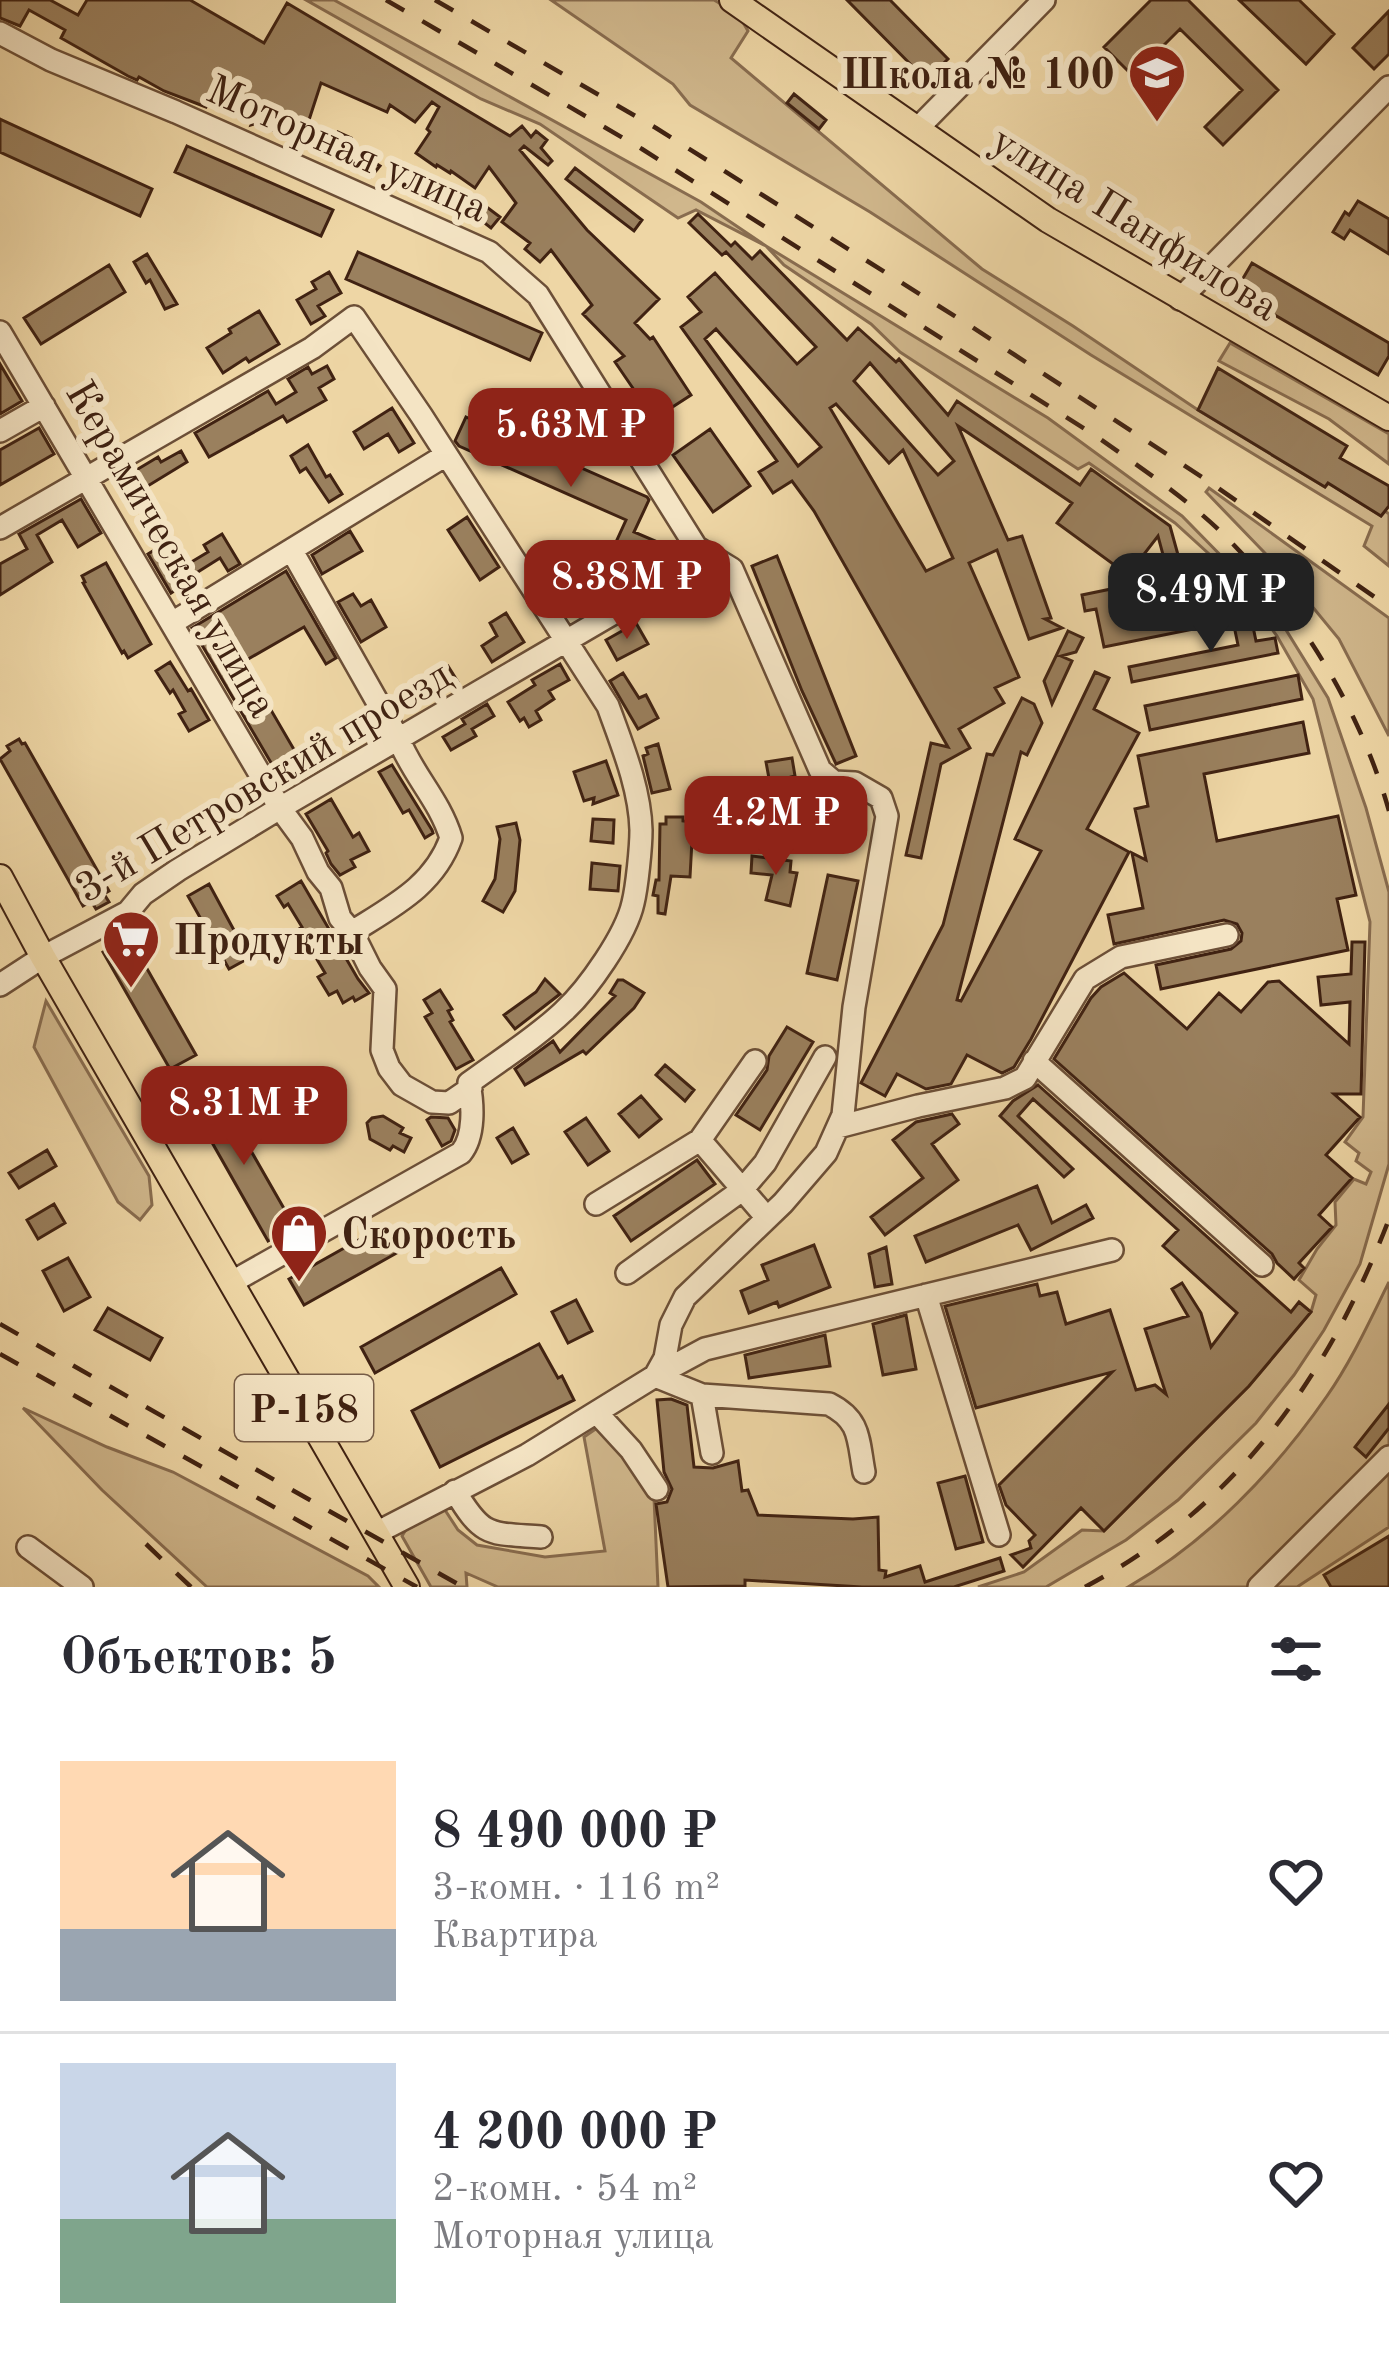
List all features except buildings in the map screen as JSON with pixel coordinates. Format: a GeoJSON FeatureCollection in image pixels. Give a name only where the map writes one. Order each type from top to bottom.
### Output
{"type":"FeatureCollection","features":[{"type":"Feature","properties":{"kind":"main road","name":"улица Панфилова"},"geometry":{"type":"LineString","coordinates":[[732,0],[1048,220],[1389,418]]}},
{"type":"Feature","properties":{"kind":"main road","name":"Р-158"},"geometry":{"type":"LineString","coordinates":[[0,877],[407,1587]]}},
{"type":"Feature","properties":{"kind":"street"},"geometry":{"type":"LineString","coordinates":[[917,129],[1044,0]]}},
{"type":"Feature","properties":{"kind":"street","name":"Моторная улица"},"geometry":{"type":"LineString","coordinates":[[0,33],[51,60],[489,252],[538,295],[696,547],[731,569],[820,770],[834,782],[856,783],[881,798],[887,816],[854,1007],[843,1115],[826,1153],[686,1297],[671,1325],[655,1376]]}},
{"type":"Feature","properties":{"kind":"street"},"geometry":{"type":"LineString","coordinates":[[1180,298],[1389,87]]}},
{"type":"Feature","properties":{"kind":"street"},"geometry":{"type":"LineString","coordinates":[[0,528],[312,348],[354,317],[608,706],[634,788],[641,831],[633,905],[613,946],[564,1012],[469,1083],[470,1135],[461,1154],[232,1282]]}},
{"type":"Feature","properties":{"kind":"street","name":"Керамическая улица"},"geometry":{"type":"LineString","coordinates":[[0,332],[302,838],[331,888],[340,918],[385,989],[382,1050],[389,1068],[402,1085],[432,1102],[449,1103],[470,1088]]}},
{"type":"Feature","properties":{"kind":"street"},"geometry":{"type":"LineString","coordinates":[[0,430],[44,406]]}},
{"type":"Feature","properties":{"kind":"street"},"geometry":{"type":"LineString","coordinates":[[172,623],[446,455]]}},
{"type":"Feature","properties":{"kind":"street","name":"3-й Петровский проезд"},"geometry":{"type":"LineString","coordinates":[[0,985],[128,911],[143,894],[178,870],[280,808],[667,582],[696,547]]}},
{"type":"Feature","properties":{"kind":"street"},"geometry":{"type":"LineString","coordinates":[[292,550],[406,758],[444,815],[451,838],[421,887],[352,932]]}},
{"type":"Feature","properties":{"kind":"street"},"geometry":{"type":"LineString","coordinates":[[838,1127],[1005,1088],[1025,1078],[1085,979],[1121,957],[1227,935]]}},
{"type":"Feature","properties":{"kind":"street"},"geometry":{"type":"LineString","coordinates":[[627,1273],[742,1190],[765,1163],[825,1057]]}},
{"type":"Feature","properties":{"kind":"street"},"geometry":{"type":"LineString","coordinates":[[596,1204],[700,1140],[755,1061]]}},
{"type":"Feature","properties":{"kind":"street"},"geometry":{"type":"LineString","coordinates":[[1034,1061],[1262,1265]]}},
{"type":"Feature","properties":{"kind":"street"},"geometry":{"type":"LineString","coordinates":[[700,1140],[766,1218]]}},
{"type":"Feature","properties":{"kind":"street"},"geometry":{"type":"LineString","coordinates":[[376,1534],[527,1455],[705,1349],[1112,1250]]}},
{"type":"Feature","properties":{"kind":"street"},"geometry":{"type":"LineString","coordinates":[[926,1295],[999,1535]]}},
{"type":"Feature","properties":{"kind":"street"},"geometry":{"type":"LineString","coordinates":[[655,1376],[702,1395],[829,1404],[856,1424],[863,1472]]}},
{"type":"Feature","properties":{"kind":"street"},"geometry":{"type":"LineString","coordinates":[[702,1395],[712,1454]]}},
{"type":"Feature","properties":{"kind":"street"},"geometry":{"type":"LineString","coordinates":[[597,1413],[631,1450],[657,1490]]}},
{"type":"Feature","properties":{"kind":"street"},"geometry":{"type":"LineString","coordinates":[[1259,1587],[1389,1457]]}},
{"type":"Feature","properties":{"kind":"street"},"geometry":{"type":"LineString","coordinates":[[455,1491],[474,1523],[491,1533],[541,1537]]}},
{"type":"Feature","properties":{"kind":"street"},"geometry":{"type":"LineString","coordinates":[[28,1547],[82,1587]]}},
{"type":"Feature","properties":{"kind":"shaded area"},"geometry":{"type":"Polygon","coordinates":[[[306,0],[334,0],[701,202],[766,246],[696,210],[678,218],[540,124],[481,99],[306,0]]]}},
{"type":"Feature","properties":{"kind":"shaded area"},"geometry":{"type":"Polygon","coordinates":[[[551,0],[714,0],[738,14],[748,31],[731,58],[982,269],[1325,487],[1328,483],[1381,516],[1385,511],[1389,514],[1389,566],[1364,546],[1372,526],[690,105],[673,84],[551,0]]]}},
{"type":"Feature","properties":{"kind":"shaded area"},"geometry":{"type":"Polygon","coordinates":[[[766,246],[1048,418],[1182,516],[1236,571],[1286,630],[1328,698],[1389,892],[1389,1164],[1360,1264],[1324,1330],[1256,1423],[1178,1500],[1126,1540],[1046,1587],[978,1587],[1024,1572],[1082,1530],[1104,1531],[1249,1386],[1311,1312],[1316,1295],[1299,1280],[1336,1225],[1335,1202],[1354,1179],[1366,1184],[1371,1172],[1356,1161],[1359,1153],[1345,1142],[1363,1117],[1370,922],[1313,699],[1277,636],[1231,574],[1175,523],[1089,463],[1078,469],[900,352],[871,324],[784,265],[766,246]]]}},
{"type":"Feature","properties":{"kind":"shaded area"},"geometry":{"type":"Polygon","coordinates":[[[1230,343],[1389,434],[1389,464],[1329,419],[1219,361],[1230,343]]]}},
{"type":"Feature","properties":{"kind":"shaded area"},"geometry":{"type":"Polygon","coordinates":[[[1209,488],[1389,618],[1389,736],[1339,639],[1288,577],[1206,492],[1209,488]]]}},
{"type":"Feature","properties":{"kind":"shaded area"},"geometry":{"type":"Polygon","coordinates":[[[46,1001],[149,1176],[152,1205],[140,1220],[118,1202],[34,1047],[46,1001]]]}},
{"type":"Feature","properties":{"kind":"shaded area"},"geometry":{"type":"Polygon","coordinates":[[[1389,1282],[1389,1527],[1297,1587],[1128,1587],[1212,1527],[1285,1451],[1336,1382],[1389,1282]]]}},
{"type":"Feature","properties":{"kind":"shaded area"},"geometry":{"type":"Polygon","coordinates":[[[23,1408],[173,1472],[368,1576],[379,1587],[207,1587],[102,1490],[23,1408]]]}},
{"type":"Feature","properties":{"kind":"shaded area"},"geometry":{"type":"Polygon","coordinates":[[[600,1426],[654,1498],[658,1587],[498,1587],[466,1573],[467,1587],[431,1587],[402,1536],[407,1528],[443,1507],[458,1530],[477,1545],[545,1557],[605,1551],[584,1437],[600,1426]]]}},
{"type":"Feature","properties":{"kind":"railway"},"geometry":{"type":"LineString","coordinates":[[386,0],[642,149],[1096,436],[1190,505],[1248,560],[1300,625],[1361,734],[1389,811]]}},
{"type":"Feature","properties":{"kind":"railway"},"geometry":{"type":"LineString","coordinates":[[435,0],[656,128],[972,327],[1205,479],[1389,607]]}},
{"type":"Feature","properties":{"kind":"railway"},"geometry":{"type":"LineString","coordinates":[[1085,1587],[1188,1518],[1271,1432],[1337,1331],[1389,1219]]}},
{"type":"Feature","properties":{"kind":"railway"},"geometry":{"type":"LineString","coordinates":[[0,1324],[463,1587]]}},
{"type":"Feature","properties":{"kind":"railway"},"geometry":{"type":"LineString","coordinates":[[0,1354],[417,1587]]}},
{"type":"Feature","properties":{"kind":"railway"},"geometry":{"type":"LineString","coordinates":[[146,1544],[191,1587]]}},
{"type":"Feature","properties":{"kind":"place","name":"Школа № 100"},"geometry":{"type":"Point","coordinates":[1157,124]}},
{"type":"Feature","properties":{"kind":"place","name":"Продукты"},"geometry":{"type":"Point","coordinates":[131,990]}},
{"type":"Feature","properties":{"kind":"place","name":"Скорость"},"geometry":{"type":"Point","coordinates":[299,1284]}}]}
